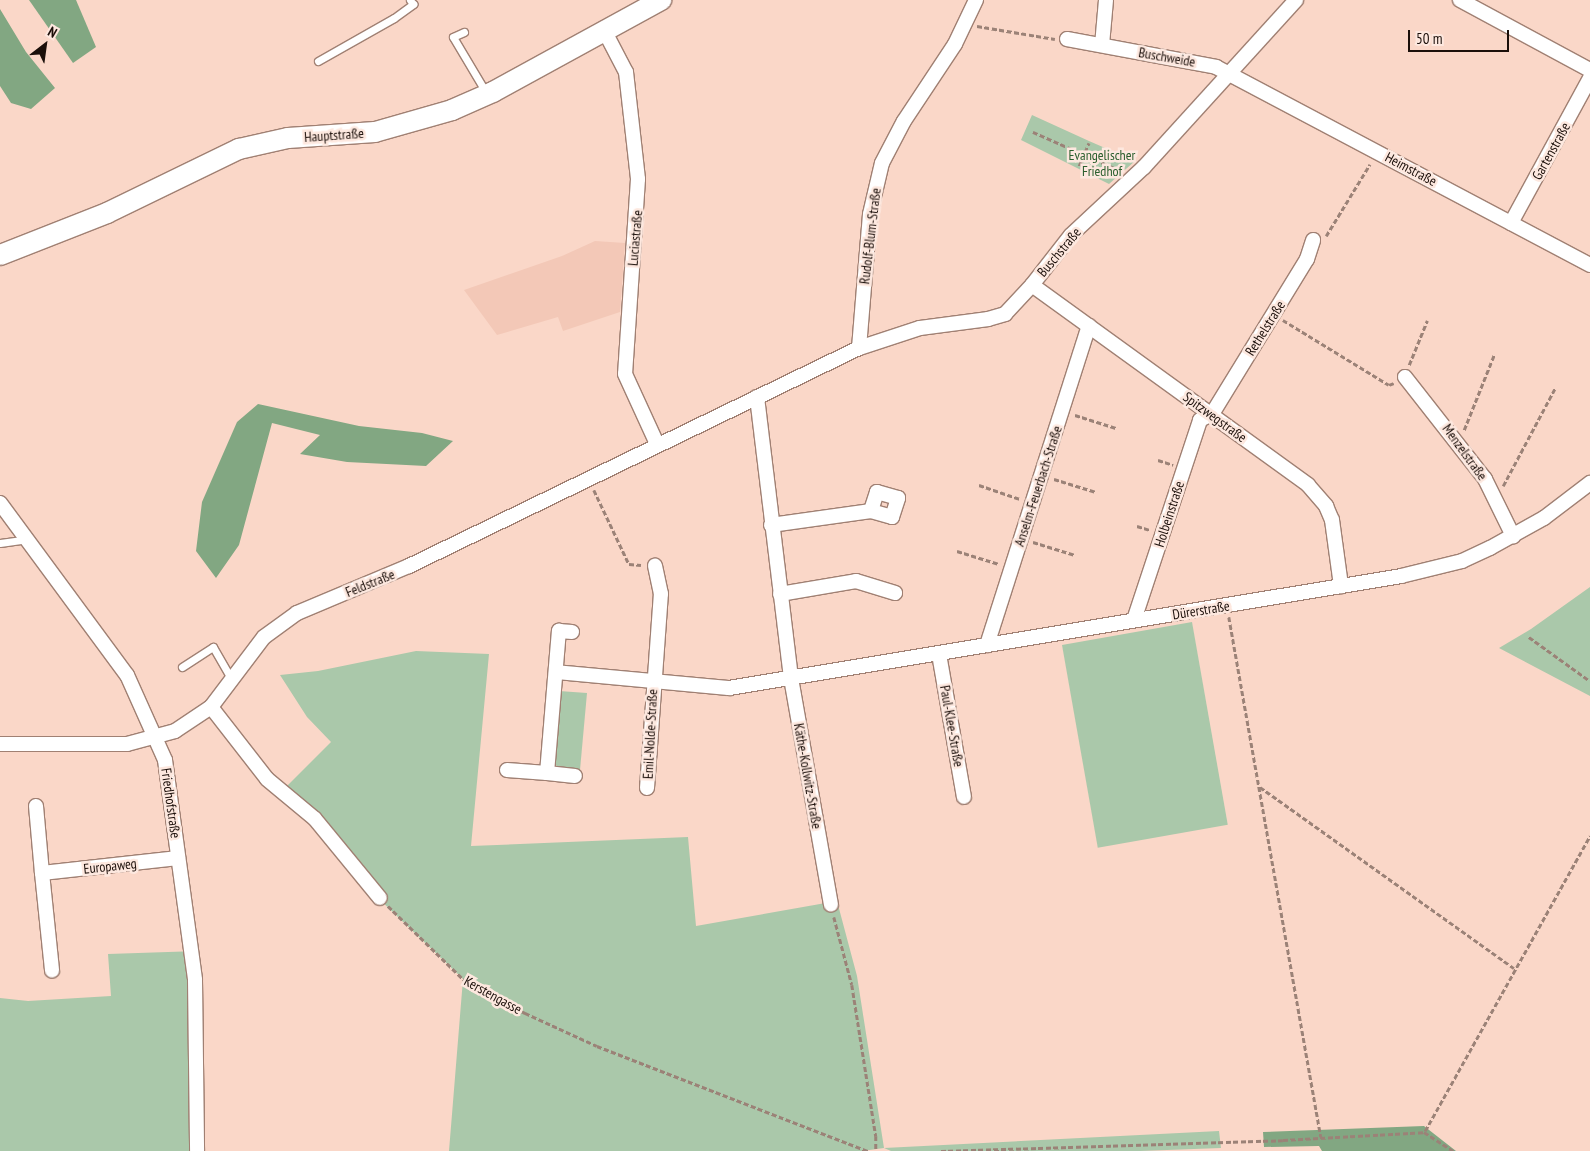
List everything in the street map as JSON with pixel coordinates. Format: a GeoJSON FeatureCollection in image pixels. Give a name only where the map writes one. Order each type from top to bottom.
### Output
{"type":"FeatureCollection","features":[{"type":"Feature","properties":{"kind":"main road","name":"Hauptstraße"},"geometry":{"type":"LineString","coordinates":[[0,255],[107,213],[239,149],[288,138],[376,132],[444,113],[487,94],[661,0]]}},
{"type":"Feature","properties":{"kind":"street","name":"Rudolf-Blum-Straße"},"geometry":{"type":"LineString","coordinates":[[859,348],[870,214],[876,181],[904,121],[966,24],[976,0]]}},
{"type":"Feature","properties":{"kind":"street"},"geometry":{"type":"LineString","coordinates":[[1102,45],[1106,0]]}},
{"type":"Feature","properties":{"kind":"street","name":"Buschstraße"},"geometry":{"type":"LineString","coordinates":[[757,397],[859,348],[920,328],[999,316],[1011,309],[1032,286],[1071,235],[1134,176],[1231,74],[1296,0]]}},
{"type":"Feature","properties":{"kind":"street"},"geometry":{"type":"LineString","coordinates":[[1460,0],[1590,70]]}},
{"type":"Feature","properties":{"kind":"street","name":"Luciastraße"},"geometry":{"type":"LineString","coordinates":[[604,30],[626,72],[638,179],[625,374],[657,444]]}},
{"type":"Feature","properties":{"kind":"street","name":"Buschweide"},"geometry":{"type":"LineString","coordinates":[[1067,39],[1206,63],[1231,74]]}},
{"type":"Feature","properties":{"kind":"street","name":"Heimstraße"},"geometry":{"type":"LineString","coordinates":[[1231,74],[1590,265]]}},
{"type":"Feature","properties":{"kind":"street","name":"Gartenstraße"},"geometry":{"type":"LineString","coordinates":[[1511,223],[1590,78]]}},
{"type":"Feature","properties":{"kind":"street","name":"Rethelstraße"},"geometry":{"type":"LineString","coordinates":[[1212,414],[1306,259],[1313,240]]}},
{"type":"Feature","properties":{"kind":"street","name":"Spitzwegstraße"},"geometry":{"type":"LineString","coordinates":[[1032,286],[1212,414],[1297,477],[1319,497],[1337,536],[1342,586]]}},
{"type":"Feature","properties":{"kind":"street","name":"Anselm-Feuerbach-Straße"},"geometry":{"type":"LineString","coordinates":[[987,645],[1089,326]]}},
{"type":"Feature","properties":{"kind":"street","name":"Menzelstraße"},"geometry":{"type":"LineString","coordinates":[[1405,377],[1459,442],[1496,499],[1513,536]]}},
{"type":"Feature","properties":{"kind":"street","name":"Feldstraße"},"geometry":{"type":"LineString","coordinates":[[0,744],[126,744],[156,738],[175,731],[212,707],[264,637],[296,613],[409,566],[757,397]]}},
{"type":"Feature","properties":{"kind":"street","name":"Käthe-Kollwitz-Straße"},"geometry":{"type":"LineString","coordinates":[[757,397],[771,526],[791,678],[831,904]]}},
{"type":"Feature","properties":{"kind":"street","name":"Holbeinstraße"},"geometry":{"type":"LineString","coordinates":[[1134,620],[1200,420],[1212,414]]}},
{"type":"Feature","properties":{"kind":"street","name":"Dürerstraße"},"geometry":{"type":"LineString","coordinates":[[791,678],[1342,586],[1462,560],[1513,536],[1572,499],[1590,483]]}},
{"type":"Feature","properties":{"kind":"street","name":"Friedhofstraße"},"geometry":{"type":"LineString","coordinates":[[0,503],[127,675],[165,760],[195,980],[197,1151]]}},
{"type":"Feature","properties":{"kind":"street"},"geometry":{"type":"LineString","coordinates":[[771,526],[871,510]]}},
{"type":"Feature","properties":{"kind":"street","name":"Emil-Nolde-Straße"},"geometry":{"type":"LineString","coordinates":[[647,788],[655,695],[653,680],[661,594],[655,566]]}},
{"type":"Feature","properties":{"kind":"street"},"geometry":{"type":"LineString","coordinates":[[780,594],[856,581],[895,593]]}},
{"type":"Feature","properties":{"kind":"street"},"geometry":{"type":"LineString","coordinates":[[547,773],[560,631],[572,632]]}},
{"type":"Feature","properties":{"kind":"street","name":"Paul-Klee-Straße"},"geometry":{"type":"LineString","coordinates":[[940,654],[964,797]]}},
{"type":"Feature","properties":{"kind":"street","name":"Emil-Nolde-Straße"},"geometry":{"type":"LineString","coordinates":[[556,672],[729,688],[791,678]]}},
{"type":"Feature","properties":{"kind":"street"},"geometry":{"type":"LineString","coordinates":[[212,707],[267,779],[314,819],[380,898]]}},
{"type":"Feature","properties":{"kind":"street"},"geometry":{"type":"LineString","coordinates":[[507,770],[575,776]]}},
{"type":"Feature","properties":{"kind":"street"},"geometry":{"type":"LineString","coordinates":[[36,806],[52,970]]}},
{"type":"Feature","properties":{"kind":"street","name":"Europaweg"},"geometry":{"type":"LineString","coordinates":[[42,873],[178,858]]}},
{"type":"Feature","properties":{"kind":"lane"},"geometry":{"type":"LineString","coordinates":[[318,61],[394,18],[413,4],[410,0]]}},
{"type":"Feature","properties":{"kind":"lane"},"geometry":{"type":"LineString","coordinates":[[464,32],[453,37],[487,94]]}},
{"type":"Feature","properties":{"kind":"lane"},"geometry":{"type":"LineString","coordinates":[[0,543],[28,539]]}},
{"type":"Feature","properties":{"kind":"lane"},"geometry":{"type":"LineString","coordinates":[[182,667],[213,647],[232,680]]}},
{"type":"Feature","properties":{"kind":"path"},"geometry":{"type":"LineString","coordinates":[[966,24],[1067,39]]}},
{"type":"Feature","properties":{"kind":"path"},"geometry":{"type":"LineString","coordinates":[[1033,132],[1134,176]]}},
{"type":"Feature","properties":{"kind":"path"},"geometry":{"type":"LineString","coordinates":[[1079,166],[1089,143]]}},
{"type":"Feature","properties":{"kind":"path"},"geometry":{"type":"LineString","coordinates":[[1313,240],[1326,237],[1377,152]]}},
{"type":"Feature","properties":{"kind":"path"},"geometry":{"type":"LineString","coordinates":[[1274,314],[1389,386],[1405,377],[1427,321]]}},
{"type":"Feature","properties":{"kind":"path"},"geometry":{"type":"LineString","coordinates":[[1459,442],[1494,355]]}},
{"type":"Feature","properties":{"kind":"path"},"geometry":{"type":"LineString","coordinates":[[1496,499],[1555,388]]}},
{"type":"Feature","properties":{"kind":"path"},"geometry":{"type":"LineString","coordinates":[[1062,411],[1116,428]]}},
{"type":"Feature","properties":{"kind":"path"},"geometry":{"type":"LineString","coordinates":[[1042,475],[1096,492]]}},
{"type":"Feature","properties":{"kind":"path"},"geometry":{"type":"LineString","coordinates":[[588,478],[629,564],[655,566]]}},
{"type":"Feature","properties":{"kind":"path"},"geometry":{"type":"LineString","coordinates":[[978,486],[1033,503]]}},
{"type":"Feature","properties":{"kind":"path"},"geometry":{"type":"LineString","coordinates":[[1022,538],[1075,555]]}},
{"type":"Feature","properties":{"kind":"path"},"geometry":{"type":"LineString","coordinates":[[957,551],[1012,568]]}},
{"type":"Feature","properties":{"kind":"path"},"geometry":{"type":"LineString","coordinates":[[1227,606],[1260,787],[1269,858],[1321,1137]]}},
{"type":"Feature","properties":{"kind":"path"},"geometry":{"type":"LineString","coordinates":[[1530,637],[1590,681]]}},
{"type":"Feature","properties":{"kind":"path"},"geometry":{"type":"LineString","coordinates":[[1260,787],[1514,968]]}},
{"type":"Feature","properties":{"kind":"path"},"geometry":{"type":"LineString","coordinates":[[1424,1132],[1514,968],[1590,836]]}},
{"type":"Feature","properties":{"kind":"path","name":"Kerstengasse"},"geometry":{"type":"LineString","coordinates":[[380,898],[463,979],[524,1013],[597,1046],[868,1151]]}},
{"type":"Feature","properties":{"kind":"path"},"geometry":{"type":"LineString","coordinates":[[831,904],[852,985],[876,1136],[876,1151]]}},
{"type":"Feature","properties":{"kind":"path"},"geometry":{"type":"LineString","coordinates":[[941,1151],[1424,1132],[1453,1151]]}},
{"type":"Feature","properties":{"kind":"shaded area"},"geometry":{"type":"Polygon","coordinates":[[[595,241],[625,243],[620,312],[563,331],[558,317],[497,335],[464,290],[562,256],[595,241]]]}},
{"type":"Feature","properties":{"kind":"green space"},"geometry":{"type":"Polygon","coordinates":[[[29,0],[76,0],[96,47],[73,63],[29,0]]]}},
{"type":"Feature","properties":{"kind":"green space"},"geometry":{"type":"Polygon","coordinates":[[[0,9],[26,52],[55,88],[31,109],[11,103],[0,86],[0,9]]]}},
{"type":"Feature","properties":{"kind":"green space","name":"Evangelischer Friedhof"},"geometry":{"type":"Polygon","coordinates":[[[1032,115],[1135,161],[1109,184],[1021,140],[1032,115]]]}},
{"type":"Feature","properties":{"kind":"green space"},"geometry":{"type":"Polygon","coordinates":[[[258,404],[359,426],[422,433],[453,441],[426,466],[347,462],[300,454],[320,435],[272,423],[239,545],[216,578],[196,551],[202,502],[237,422],[258,404]]]}},
{"type":"Feature","properties":{"kind":"green space"},"geometry":{"type":"Polygon","coordinates":[[[1590,587],[1590,696],[1499,648],[1531,629],[1590,587]]]}},
{"type":"Feature","properties":{"kind":"green space"},"geometry":{"type":"Polygon","coordinates":[[[1192,622],[1228,825],[1098,848],[1062,645],[1192,622]]]}},
{"type":"Feature","properties":{"kind":"green space"},"geometry":{"type":"Polygon","coordinates":[[[416,651],[489,654],[471,846],[688,837],[696,926],[837,901],[857,976],[884,1148],[862,1151],[449,1151],[463,979],[356,877],[316,828],[277,796],[331,742],[307,717],[280,675],[318,671],[416,651]]]}},
{"type":"Feature","properties":{"kind":"green space"},"geometry":{"type":"Polygon","coordinates":[[[559,691],[587,693],[580,770],[559,768],[553,762],[559,691]]]}},
{"type":"Feature","properties":{"kind":"green space"},"geometry":{"type":"Polygon","coordinates":[[[198,951],[205,1151],[0,1151],[0,998],[28,1001],[111,996],[108,954],[198,951]]]}},
{"type":"Feature","properties":{"kind":"green space"},"geometry":{"type":"Polygon","coordinates":[[[1424,1126],[1456,1151],[1322,1151],[1319,1146],[1264,1147],[1263,1132],[1424,1126]]]}},
{"type":"Feature","properties":{"kind":"green space"},"geometry":{"type":"Polygon","coordinates":[[[1219,1131],[1221,1148],[1140,1151],[891,1151],[884,1148],[1219,1131]]]}}]}
